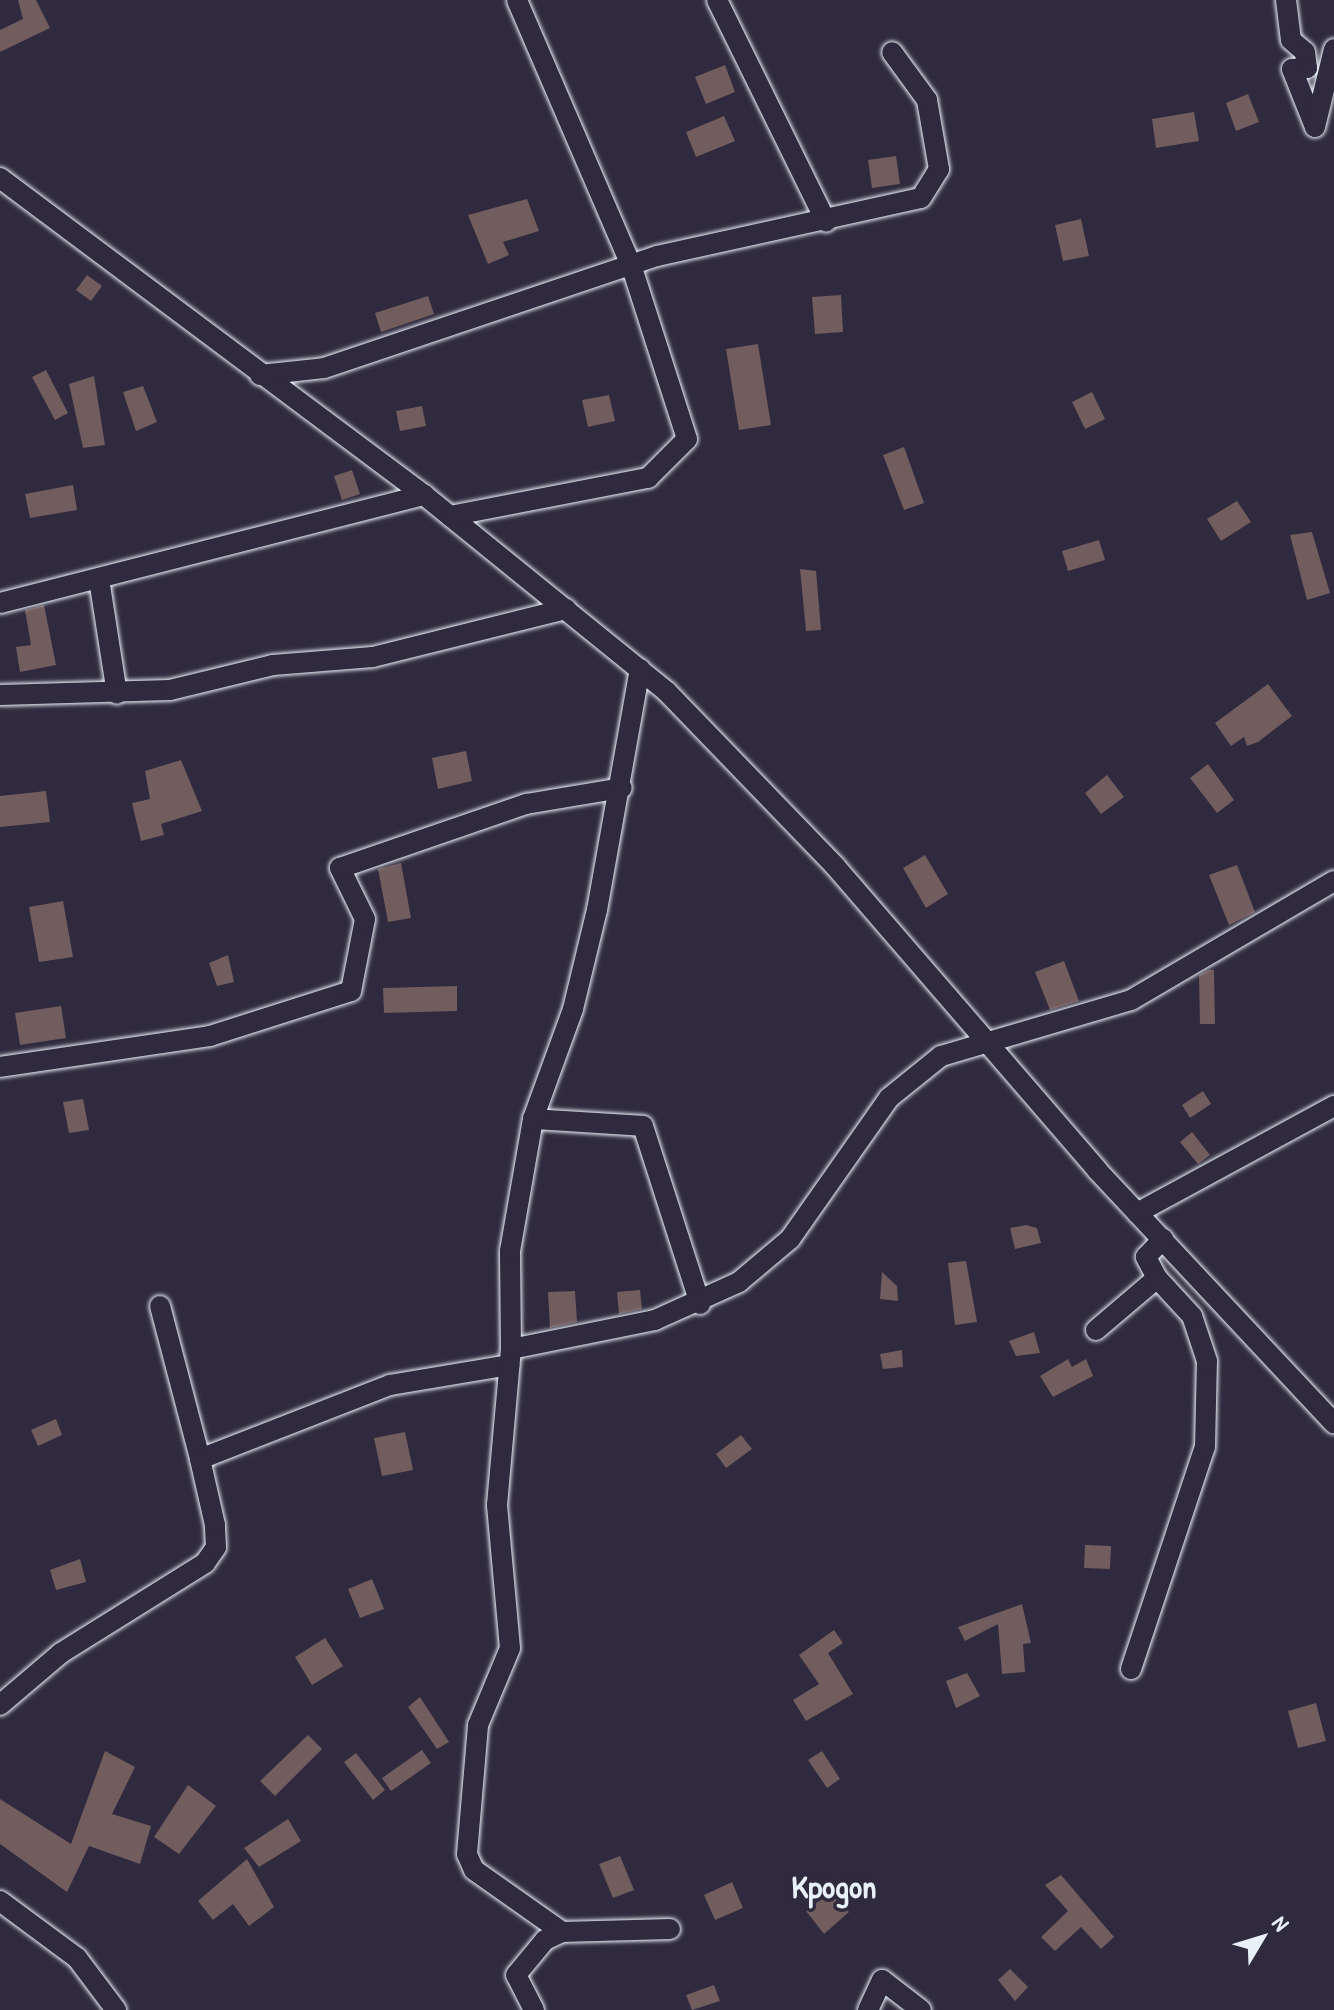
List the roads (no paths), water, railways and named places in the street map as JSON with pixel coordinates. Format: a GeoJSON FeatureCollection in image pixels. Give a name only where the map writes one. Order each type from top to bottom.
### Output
{"type":"FeatureCollection","features":[{"type":"Feature","properties":{"kind":"street"},"geometry":{"type":"LineString","coordinates":[[450,516],[617,486],[669,466],[687,439],[631,265],[517,0]]}},
{"type":"Feature","properties":{"kind":"street"},"geometry":{"type":"LineString","coordinates":[[717,0],[826,222]]}},
{"type":"Feature","properties":{"kind":"street"},"geometry":{"type":"LineString","coordinates":[[1286,0],[1291,40],[1305,52],[1307,68],[1292,69],[1315,127],[1334,49]]}},
{"type":"Feature","properties":{"kind":"street"},"geometry":{"type":"LineString","coordinates":[[260,375],[324,368],[631,265],[921,198],[934,186],[939,169],[927,100],[892,52]]}},
{"type":"Feature","properties":{"kind":"street"},"geometry":{"type":"LineString","coordinates":[[0,178],[424,495],[640,669],[835,866],[1137,1213],[1334,1423]]}},
{"type":"Feature","properties":{"kind":"street"},"geometry":{"type":"LineString","coordinates":[[3,598],[99,579],[424,495]]}},
{"type":"Feature","properties":{"kind":"street"},"geometry":{"type":"LineString","coordinates":[[99,579],[117,694]]}},
{"type":"Feature","properties":{"kind":"street"},"geometry":{"type":"LineString","coordinates":[[0,695],[117,694],[170,690],[273,665],[373,657],[566,609]]}},
{"type":"Feature","properties":{"kind":"street"},"geometry":{"type":"LineString","coordinates":[[562,1932],[474,1870],[467,1854],[478,1725],[510,1648],[497,1505],[510,1357],[510,1251],[533,1119],[573,1009],[622,788],[640,669]]}},
{"type":"Feature","properties":{"kind":"street"},"geometry":{"type":"LineString","coordinates":[[0,1067],[210,1036],[351,991],[365,919],[340,868],[526,804],[622,788]]}},
{"type":"Feature","properties":{"kind":"street"},"geometry":{"type":"LineString","coordinates":[[200,1459],[390,1385],[655,1320],[700,1304],[790,1239],[889,1098],[941,1056],[1131,1000],[1334,881]]}},
{"type":"Feature","properties":{"kind":"street"},"geometry":{"type":"LineString","coordinates":[[1137,1213],[1334,1106]]}},
{"type":"Feature","properties":{"kind":"street"},"geometry":{"type":"LineString","coordinates":[[533,1119],[643,1126],[700,1304]]}},
{"type":"Feature","properties":{"kind":"street"},"geometry":{"type":"LineString","coordinates":[[1131,1669],[1205,1447],[1207,1361],[1192,1316],[1157,1278],[1146,1257],[1163,1239]]}},
{"type":"Feature","properties":{"kind":"street"},"geometry":{"type":"LineString","coordinates":[[1096,1330],[1157,1278]]}},
{"type":"Feature","properties":{"kind":"street"},"geometry":{"type":"LineString","coordinates":[[0,1705],[61,1653],[205,1563],[216,1547],[215,1525],[200,1459],[160,1306]]}},
{"type":"Feature","properties":{"kind":"street"},"geometry":{"type":"LineString","coordinates":[[0,1901],[77,1958],[116,2010]]}},
{"type":"Feature","properties":{"kind":"street"},"geometry":{"type":"LineString","coordinates":[[534,2010],[516,1975],[522,1960],[562,1932],[670,1929]]}},
{"type":"Feature","properties":{"kind":"street"},"geometry":{"type":"LineString","coordinates":[[868,2010],[882,1980],[921,2010]]}},
{"type":"Feature","properties":{"kind":"district","name":"Kpogon"},"geometry":{"type":"Point","coordinates":[834,1887]}}]}
